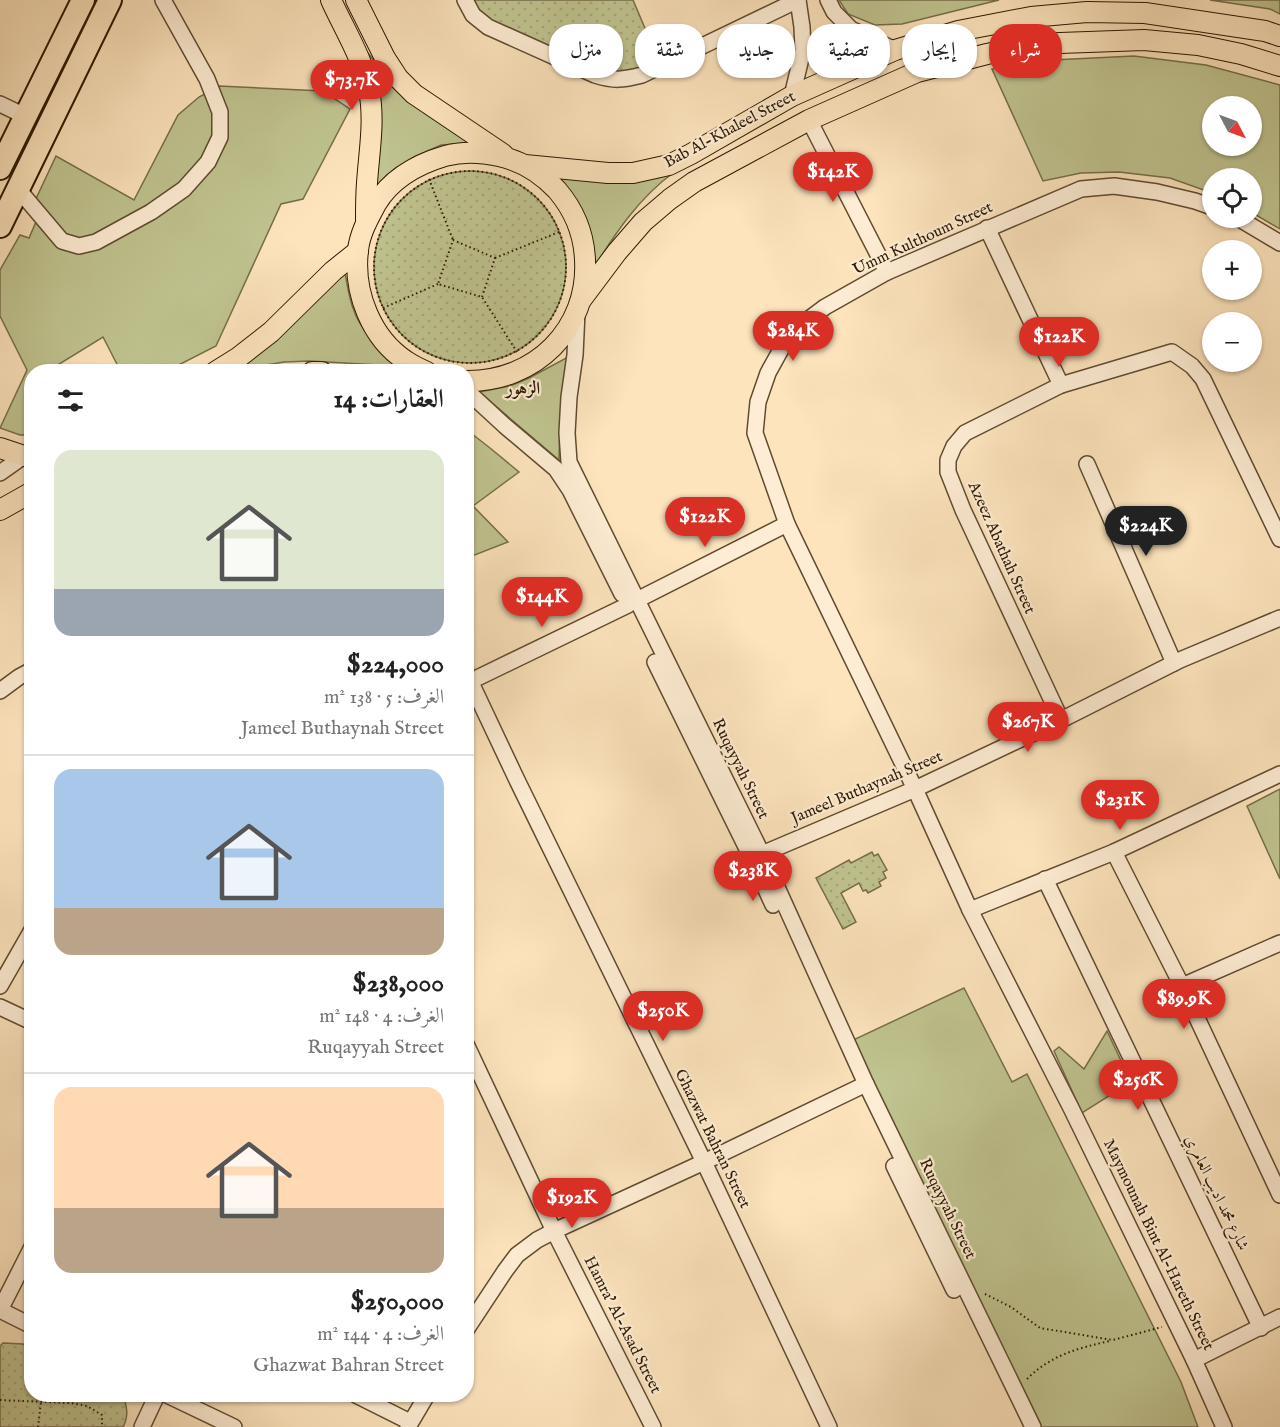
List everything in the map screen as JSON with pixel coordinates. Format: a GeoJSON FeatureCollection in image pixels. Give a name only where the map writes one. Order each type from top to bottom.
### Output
{"type":"FeatureCollection","features":[{"type":"Feature","properties":{"kind":"highway"},"geometry":{"type":"LineString","coordinates":[[0,168],[83,0]]}},
{"type":"Feature","properties":{"kind":"highway"},"geometry":{"type":"LineString","coordinates":[[0,226],[110,0]]}},
{"type":"Feature","properties":{"kind":"main road"},"geometry":{"type":"LineString","coordinates":[[331,0],[362,66],[369,88],[371,108],[366,222],[358,250],[358,284],[367,315],[383,341],[411,364]]}},
{"type":"Feature","properties":{"kind":"main road"},"geometry":{"type":"LineString","coordinates":[[356,0],[385,58],[398,78],[414,94],[547,180],[565,200],[578,222],[585,248],[586,274],[579,305],[565,332],[549,351],[523,358],[507,376],[474,381]]}},
{"type":"Feature","properties":{"kind":"main road","name":"Bab Al-Khaleel Street"},"geometry":{"type":"LineString","coordinates":[[366,222],[381,197],[401,177],[428,171],[453,154],[482,152],[518,162],[608,173],[633,173],[669,165],[792,96],[895,50],[958,31],[1031,16],[1087,12],[1145,13],[1265,31],[1280,36]]}},
{"type":"Feature","properties":{"kind":"main road","name":"Bab Al-Khaleel Street"},"geometry":{"type":"LineString","coordinates":[[579,305],[617,252],[643,222],[694,182],[808,120],[917,72],[1032,44],[1144,40],[1187,44],[1241,54],[1280,66]]}},
{"type":"Feature","properties":{"kind":"main road"},"geometry":{"type":"LineString","coordinates":[[227,364],[272,333],[333,271],[358,250]]}},
{"type":"Feature","properties":{"kind":"main road"},"geometry":{"type":"LineString","coordinates":[[0,448],[24,455]]}},
{"type":"Feature","properties":{"kind":"main road"},"geometry":{"type":"LineString","coordinates":[[0,510],[24,496]]}},
{"type":"Feature","properties":{"kind":"street"},"geometry":{"type":"LineString","coordinates":[[18,189],[62,241],[79,246],[96,242],[151,212],[184,189],[208,162],[220,137],[220,112],[207,79],[164,0]]}},
{"type":"Feature","properties":{"kind":"street"},"geometry":{"type":"LineString","coordinates":[[465,0],[472,15],[488,27],[610,80],[642,75],[798,0],[803,50],[792,96]]}},
{"type":"Feature","properties":{"kind":"street"},"geometry":{"type":"LineString","coordinates":[[828,0],[834,12],[851,29],[895,50]]}},
{"type":"Feature","properties":{"kind":"street"},"geometry":{"type":"LineString","coordinates":[[0,104],[25,116]]}},
{"type":"Feature","properties":{"kind":"street"},"geometry":{"type":"LineString","coordinates":[[808,120],[887,272]]}},
{"type":"Feature","properties":{"kind":"street","name":"Umm Kulthoum Street"},"geometry":{"type":"LineString","coordinates":[[915,789],[787,524],[755,433],[758,402],[768,372],[784,344],[801,325],[825,308],[887,272],[1081,189],[1114,186],[1157,192],[1202,203]]}},
{"type":"Feature","properties":{"kind":"street"},"geometry":{"type":"LineString","coordinates":[[987,228],[1061,385]]}},
{"type":"Feature","properties":{"kind":"street"},"geometry":{"type":"LineString","coordinates":[[1255,228],[1280,243]]}},
{"type":"Feature","properties":{"kind":"street","name":"Ruqayyah Street"},"geometry":{"type":"LineString","coordinates":[[579,305],[575,355],[568,398],[569,462],[751,857],[861,1086],[965,1287],[1033,1427]]}},
{"type":"Feature","properties":{"kind":"street","name":"Azeez Abathah Street"},"geometry":{"type":"LineString","coordinates":[[1061,720],[963,510],[948,472],[948,460],[954,446],[965,433],[1061,385],[1172,352],[1186,360],[1203,379],[1280,539]]}},
{"type":"Feature","properties":{"kind":"street","name":"Ruqayyah Street"},"geometry":{"type":"LineString","coordinates":[[474,397],[556,469],[632,602],[762,854],[923,1227],[1022,1427]]}},
{"type":"Feature","properties":{"kind":"street"},"geometry":{"type":"LineString","coordinates":[[0,473],[24,458]]}},
{"type":"Feature","properties":{"kind":"street"},"geometry":{"type":"LineString","coordinates":[[1087,464],[1174,663]]}},
{"type":"Feature","properties":{"kind":"street"},"geometry":{"type":"LineString","coordinates":[[474,674],[632,602],[787,524]]}},
{"type":"Feature","properties":{"kind":"street","name":"Jameel Buthaynah Street"},"geometry":{"type":"LineString","coordinates":[[762,854],[915,789],[1061,720],[1174,663],[1280,618]]}},
{"type":"Feature","properties":{"kind":"street"},"geometry":{"type":"LineString","coordinates":[[0,691],[24,674]]}},
{"type":"Feature","properties":{"kind":"street","name":"Ghazwat Bahran Street"},"geometry":{"type":"LineString","coordinates":[[474,686],[704,1162],[829,1427]]}},
{"type":"Feature","properties":{"kind":"street"},"geometry":{"type":"LineString","coordinates":[[970,910],[1114,852],[1280,774]]}},
{"type":"Feature","properties":{"kind":"street","name":"Maymounah Bint Al-Hareth Street"},"geometry":{"type":"LineString","coordinates":[[915,789],[970,910],[1071,1108],[1194,1360],[1224,1427]]}},
{"type":"Feature","properties":{"kind":"street"},"geometry":{"type":"LineString","coordinates":[[1114,852],[1182,986],[1280,1195]]}},
{"type":"Feature","properties":{"kind":"street","name":"شارع محمد اديب العامري"},"geometry":{"type":"LineString","coordinates":[[1045,879],[1261,1328]]}},
{"type":"Feature","properties":{"kind":"street"},"geometry":{"type":"LineString","coordinates":[[1182,986],[1280,943]]}},
{"type":"Feature","properties":{"kind":"street"},"geometry":{"type":"LineString","coordinates":[[0,986],[24,944]]}},
{"type":"Feature","properties":{"kind":"street"},"geometry":{"type":"LineString","coordinates":[[0,1007],[24,1018]]}},
{"type":"Feature","properties":{"kind":"street","name":"Hamra' Al-Asad Street"},"geometry":{"type":"LineString","coordinates":[[474,1061],[554,1231],[653,1427]]}},
{"type":"Feature","properties":{"kind":"street"},"geometry":{"type":"LineString","coordinates":[[474,1318],[517,1255],[537,1240],[861,1086]]}},
{"type":"Feature","properties":{"kind":"street"},"geometry":{"type":"LineString","coordinates":[[24,1263],[0,1310],[24,1322]]}},
{"type":"Feature","properties":{"kind":"street"},"geometry":{"type":"LineString","coordinates":[[1194,1360],[1280,1317]]}},
{"type":"Feature","properties":{"kind":"street"},"geometry":{"type":"LineString","coordinates":[[141,1427],[154,1402]]}},
{"type":"Feature","properties":{"kind":"street"},"geometry":{"type":"LineString","coordinates":[[182,1402],[234,1427]]}},
{"type":"Feature","properties":{"kind":"street"},"geometry":{"type":"LineString","coordinates":[[368,1402],[409,1425],[423,1402]]}},
{"type":"Feature","properties":{"kind":"path"},"geometry":{"type":"LineString","coordinates":[[428,171],[483,172],[511,180],[534,195],[547,210],[559,232],[566,267],[564,287],[557,308],[546,326],[531,341],[523,358]]}},
{"type":"Feature","properties":{"kind":"path"},"geometry":{"type":"LineString","coordinates":[[428,171],[453,240],[438,284]]}},
{"type":"Feature","properties":{"kind":"path"},"geometry":{"type":"LineString","coordinates":[[428,171],[416,188],[399,202],[387,218],[378,240],[375,251],[374,279],[382,308],[404,338],[419,349],[438,358],[456,363],[523,358]]}},
{"type":"Feature","properties":{"kind":"path"},"geometry":{"type":"LineString","coordinates":[[453,240],[495,258],[559,232]]}},
{"type":"Feature","properties":{"kind":"path"},"geometry":{"type":"LineString","coordinates":[[482,297],[495,258]]}},
{"type":"Feature","properties":{"kind":"path"},"geometry":{"type":"LineString","coordinates":[[382,308],[438,284],[482,297],[523,358]]}},
{"type":"Feature","properties":{"kind":"path"},"geometry":{"type":"LineString","coordinates":[[965,1287],[972,1285],[991,1298],[1011,1307],[1040,1328],[1113,1340]]}},
{"type":"Feature","properties":{"kind":"path"},"geometry":{"type":"LineString","coordinates":[[1015,1392],[1038,1368],[1057,1357],[1080,1348],[1154,1328],[1177,1325]]}},
{"type":"Feature","properties":{"kind":"path"},"geometry":{"type":"LineString","coordinates":[[0,1400],[24,1401]]}},
{"type":"Feature","properties":{"kind":"path"},"geometry":{"type":"LineString","coordinates":[[38,1427],[41,1402],[87,1406],[102,1415],[102,1427]]}},
{"type":"Feature","properties":{"kind":"green space"},"geometry":{"type":"Polygon","coordinates":[[[471,0],[633,0],[643,24],[635,24],[635,71],[623,74],[623,24],[549,24],[549,54],[477,12],[471,0]]]}},
{"type":"Feature","properties":{"kind":"green space"},"geometry":{"type":"Polygon","coordinates":[[[839,0],[999,0],[902,24],[873,24],[848,14],[839,0]]]}},
{"type":"Feature","properties":{"kind":"green space"},"geometry":{"type":"Polygon","coordinates":[[[1210,0],[1280,0],[1280,14],[1270,9],[1210,0]]]}},
{"type":"Feature","properties":{"kind":"green space"},"geometry":{"type":"Polygon","coordinates":[[[363,47],[395,86],[473,143],[441,145],[414,157],[399,167],[374,194],[363,47]]]}},
{"type":"Feature","properties":{"kind":"green space"},"geometry":{"type":"Polygon","coordinates":[[[1134,56],[1206,65],[1280,85],[1280,229],[1262,218],[1262,168],[1202,168],[1202,189],[1170,178],[1119,172],[1081,173],[1043,181],[996,78],[1062,78],[1062,60],[1134,56]]]}},
{"type":"Feature","properties":{"kind":"green space"},"geometry":{"type":"Polygon","coordinates":[[[219,86],[323,91],[350,109],[303,199],[281,204],[216,346],[181,364],[117,364],[103,337],[59,364],[24,364],[0,316],[0,270],[20,235],[29,238],[42,208],[34,203],[56,156],[134,200],[178,115],[199,97],[219,86]]]}},
{"type":"Feature","properties":{"kind":"green space"},"geometry":{"type":"Polygon","coordinates":[[[470,171],[498,175],[523,187],[538,199],[550,214],[562,239],[566,267],[562,295],[550,320],[538,335],[523,347],[498,359],[470,363],[442,359],[417,347],[402,335],[390,320],[378,295],[374,267],[378,239],[390,214],[402,199],[417,187],[442,175],[470,171]]]}},
{"type":"Feature","properties":{"kind":"green space"},"geometry":{"type":"Polygon","coordinates":[[[673,173],[650,193],[630,216],[611,240],[595,266],[551,174],[608,183],[647,180],[673,173]]]}},
{"type":"Feature","properties":{"kind":"green space"},"geometry":{"type":"Polygon","coordinates":[[[344,267],[351,302],[362,327],[395,364],[309,361],[241,364],[344,267]]]}},
{"type":"Feature","properties":{"kind":"green space"},"geometry":{"type":"Polygon","coordinates":[[[568,357],[560,423],[559,460],[479,392],[510,386],[568,357]]]}},
{"type":"Feature","properties":{"kind":"green space"},"geometry":{"type":"Polygon","coordinates":[[[24,376],[24,435],[0,428],[24,376]]]}},
{"type":"Feature","properties":{"kind":"green space"},"geometry":{"type":"Polygon","coordinates":[[[474,436],[519,472],[474,505],[474,436]]]}},
{"type":"Feature","properties":{"kind":"green space"},"geometry":{"type":"Polygon","coordinates":[[[474,507],[508,542],[474,555],[474,507]]]}},
{"type":"Feature","properties":{"kind":"green space"},"geometry":{"type":"Polygon","coordinates":[[[1280,789],[1280,879],[1247,806],[1280,789]]]}},
{"type":"Feature","properties":{"kind":"green space"},"geometry":{"type":"Polygon","coordinates":[[[872,852],[874,856],[878,854],[887,870],[883,872],[886,878],[879,882],[881,886],[868,893],[866,890],[863,891],[859,883],[841,893],[856,922],[843,929],[816,878],[849,860],[851,863],[872,852]]]}},
{"type":"Feature","properties":{"kind":"green space"},"geometry":{"type":"Polygon","coordinates":[[[964,988],[1012,1082],[1027,1074],[1181,1382],[1198,1427],[1037,1427],[851,1041],[964,988]]]}},
{"type":"Feature","properties":{"kind":"green space"},"geometry":{"type":"Polygon","coordinates":[[[1107,1031],[1131,1082],[1082,1113],[1054,1051],[1059,1047],[1084,1069],[1107,1031]]]}},
{"type":"Feature","properties":{"kind":"green space"},"geometry":{"type":"Polygon","coordinates":[[[3,1343],[24,1344],[24,1402],[125,1402],[127,1411],[123,1427],[0,1427],[0,1346],[3,1343]]]}},
{"type":"Feature","properties":{"kind":"district","name":"الزهور"},"geometry":{"type":"Point","coordinates":[523,389]}}]}
